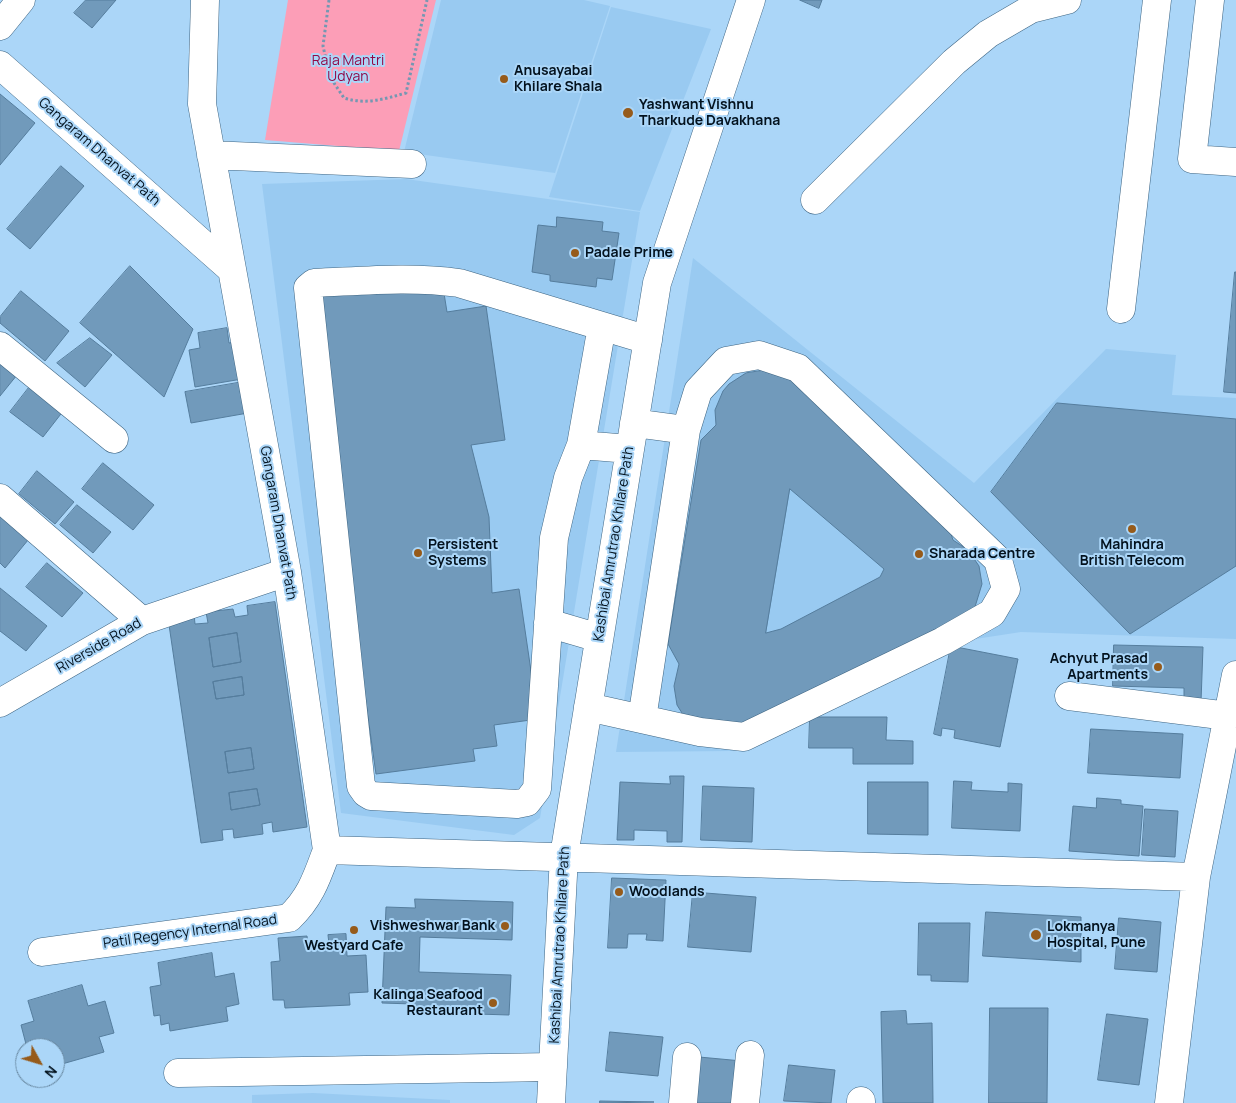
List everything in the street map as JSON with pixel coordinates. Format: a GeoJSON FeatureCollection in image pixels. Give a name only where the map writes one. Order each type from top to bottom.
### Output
{"type":"FeatureCollection","features":[{"type":"Feature","properties":{"kind":"street"},"geometry":{"type":"LineString","coordinates":[[0,26],[21,0]]}},
{"type":"Feature","properties":{"kind":"street"},"geometry":{"type":"LineString","coordinates":[[205,0],[202,104],[231,269]]}},
{"type":"Feature","properties":{"kind":"street","name":"Kashibai Amrutrao Khilare Path"},"geometry":{"type":"LineString","coordinates":[[551,1103],[564,856],[657,283],[751,0]]}},
{"type":"Feature","properties":{"kind":"street"},"geometry":{"type":"LineString","coordinates":[[815,200],[954,62],[988,34],[1031,9],[1067,0]]}},
{"type":"Feature","properties":{"kind":"street"},"geometry":{"type":"LineString","coordinates":[[1121,309],[1157,0]]}},
{"type":"Feature","properties":{"kind":"street"},"geometry":{"type":"LineString","coordinates":[[1210,0],[1192,159],[1236,162]]}},
{"type":"Feature","properties":{"kind":"street","name":"Gangaram Dhanvat Path"},"geometry":{"type":"LineString","coordinates":[[0,65],[231,269],[288,572],[327,850]]}},
{"type":"Feature","properties":{"kind":"street"},"geometry":{"type":"LineString","coordinates":[[211,155],[412,164]]}},
{"type":"Feature","properties":{"kind":"street"},"geometry":{"type":"LineString","coordinates":[[602,326],[580,445],[568,478],[554,538],[537,789],[526,802],[518,804],[377,798],[366,793],[361,786],[306,293],[311,284],[419,279],[441,280],[459,284],[602,326],[648,340]]}},
{"type":"Feature","properties":{"kind":"street"},"geometry":{"type":"LineString","coordinates":[[0,346],[114,439]]}},
{"type":"Feature","properties":{"kind":"street"},"geometry":{"type":"LineString","coordinates":[[588,707],[700,732],[744,737],[943,641],[992,613],[1006,589],[998,560],[798,368],[760,355],[726,361],[698,391],[686,430],[642,719]]}},
{"type":"Feature","properties":{"kind":"street"},"geometry":{"type":"LineString","coordinates":[[634,423],[686,430]]}},
{"type":"Feature","properties":{"kind":"street"},"geometry":{"type":"LineString","coordinates":[[580,445],[630,449]]}},
{"type":"Feature","properties":{"kind":"street"},"geometry":{"type":"LineString","coordinates":[[0,498],[142,621]]}},
{"type":"Feature","properties":{"kind":"street","name":"Riverside Road"},"geometry":{"type":"LineString","coordinates":[[0,703],[142,621],[288,572]]}},
{"type":"Feature","properties":{"kind":"street"},"geometry":{"type":"LineString","coordinates":[[548,623],[599,638]]}},
{"type":"Feature","properties":{"kind":"street"},"geometry":{"type":"LineString","coordinates":[[1169,1103],[1196,877],[1236,675]]}},
{"type":"Feature","properties":{"kind":"street"},"geometry":{"type":"LineString","coordinates":[[1069,696],[1228,716]]}},
{"type":"Feature","properties":{"kind":"street"},"geometry":{"type":"LineString","coordinates":[[327,850],[1196,877]]}},
{"type":"Feature","properties":{"kind":"street","name":"Patil Regency Internal Road"},"geometry":{"type":"LineString","coordinates":[[42,952],[288,918],[302,905],[313,888],[327,850]]}},
{"type":"Feature","properties":{"kind":"street"},"geometry":{"type":"LineString","coordinates":[[683,1103],[688,1057]]}},
{"type":"Feature","properties":{"kind":"street"},"geometry":{"type":"LineString","coordinates":[[754,1098],[757,1057]]}},
{"type":"Feature","properties":{"kind":"street"},"geometry":{"type":"LineString","coordinates":[[178,1073],[553,1067]]}},
{"type":"Feature","properties":{"kind":"path"},"geometry":{"type":"LineString","coordinates":[[329,0],[323,46],[330,77],[344,98],[359,103],[406,93],[427,0]]}},
{"type":"Feature","properties":{"kind":"shaded area","name":"Anusayabai Khilare Shala"},"geometry":{"type":"Polygon","coordinates":[[[441,0],[584,0],[610,6],[555,173],[404,152],[441,0]]]}},
{"type":"Feature","properties":{"kind":"shaded area","name":"Yashwant Vishnu Tharkude Davakhana"},"geometry":{"type":"Polygon","coordinates":[[[611,7],[711,29],[640,211],[549,197],[611,7]]]}},
{"type":"Feature","properties":{"kind":"shaded area"},"geometry":{"type":"Polygon","coordinates":[[[406,179],[640,212],[540,818],[514,835],[341,813],[262,184],[406,179]]]}},
{"type":"Feature","properties":{"kind":"shaded area"},"geometry":{"type":"Polygon","coordinates":[[[693,258],[974,483],[1106,349],[1176,355],[1172,395],[1236,398],[1236,639],[1021,632],[956,642],[731,751],[616,752],[693,258]]]}},
{"type":"Feature","properties":{"kind":"shaded area"},"geometry":{"type":"Polygon","coordinates":[[[313,1093],[450,1100],[450,1103],[252,1103],[252,1095],[313,1093]]]}},
{"type":"Feature","properties":{"kind":"green space","name":"Raja Mantri Udyan"},"geometry":{"type":"Polygon","coordinates":[[[288,0],[436,0],[399,151],[265,140],[288,0]]]}},
{"type":"Feature","properties":{"kind":"building"},"geometry":{"type":"Polygon","coordinates":[[[86,0],[116,0],[92,28],[74,13],[86,0]]]}},
{"type":"Feature","properties":{"kind":"building"},"geometry":{"type":"Polygon","coordinates":[[[800,0],[822,0],[819,8],[800,0]]]}},
{"type":"Feature","properties":{"kind":"building"},"geometry":{"type":"Polygon","coordinates":[[[0,94],[35,123],[0,165],[0,94]]]}},
{"type":"Feature","properties":{"kind":"building"},"geometry":{"type":"Polygon","coordinates":[[[61,166],[84,186],[30,249],[7,229],[61,166]]]}},
{"type":"Feature","properties":{"kind":"building","name":"Padale Prime"},"geometry":{"type":"Polygon","coordinates":[[[557,217],[603,222],[602,231],[619,233],[612,280],[597,278],[596,287],[550,281],[550,275],[532,272],[538,225],[556,227],[557,217]]]}},
{"type":"Feature","properties":{"kind":"building"},"geometry":{"type":"Polygon","coordinates":[[[130,266],[193,329],[164,397],[80,323],[130,266]]]}},
{"type":"Feature","properties":{"kind":"building"},"geometry":{"type":"Polygon","coordinates":[[[1236,272],[1236,393],[1224,392],[1236,272]]]}},
{"type":"Feature","properties":{"kind":"building","name":"Persistent Systems"},"geometry":{"type":"Polygon","coordinates":[[[443,287],[447,312],[486,306],[505,440],[471,445],[489,517],[492,593],[519,589],[538,719],[494,725],[497,746],[473,749],[475,761],[376,774],[309,296],[443,287]]]}},
{"type":"Feature","properties":{"kind":"building"},"geometry":{"type":"Polygon","coordinates":[[[21,291],[69,331],[45,361],[0,323],[0,317],[21,291]]]}},
{"type":"Feature","properties":{"kind":"building"},"geometry":{"type":"Polygon","coordinates":[[[227,328],[229,343],[235,342],[242,379],[195,387],[189,350],[200,348],[198,333],[227,328]]]}},
{"type":"Feature","properties":{"kind":"building"},"geometry":{"type":"Polygon","coordinates":[[[90,338],[112,355],[85,387],[57,363],[90,338]]]}},
{"type":"Feature","properties":{"kind":"building"},"geometry":{"type":"Polygon","coordinates":[[[0,362],[17,375],[0,396],[0,362]]]}},
{"type":"Feature","properties":{"kind":"building","name":"Sharada Centre"},"geometry":{"type":"Polygon","coordinates":[[[766,370],[793,381],[945,516],[953,540],[968,550],[979,566],[982,584],[974,610],[942,629],[933,630],[924,646],[724,733],[689,721],[682,713],[677,705],[674,686],[679,664],[668,644],[701,440],[716,425],[715,410],[723,391],[729,384],[746,373],[766,370]],[[790,489],[766,633],[781,629],[880,577],[884,569],[790,489]]]}},
{"type":"Feature","properties":{"kind":"building"},"geometry":{"type":"Polygon","coordinates":[[[243,382],[248,413],[191,423],[185,392],[243,382]]]}},
{"type":"Feature","properties":{"kind":"building"},"geometry":{"type":"Polygon","coordinates":[[[31,385],[64,410],[43,437],[10,412],[31,385]]]}},
{"type":"Feature","properties":{"kind":"building","name":"Mahindra British Telecom"},"geometry":{"type":"Polygon","coordinates":[[[1057,403],[1236,419],[1236,566],[1130,634],[991,492],[1057,403]]]}},
{"type":"Feature","properties":{"kind":"building"},"geometry":{"type":"Polygon","coordinates":[[[103,463],[154,505],[133,530],[82,489],[103,463]]]}},
{"type":"Feature","properties":{"kind":"building"},"geometry":{"type":"Polygon","coordinates":[[[37,471],[74,502],[55,524],[19,494],[37,471]]]}},
{"type":"Feature","properties":{"kind":"building"},"geometry":{"type":"Polygon","coordinates":[[[77,505],[111,532],[93,553],[60,525],[77,505]]]}},
{"type":"Feature","properties":{"kind":"building"},"geometry":{"type":"Polygon","coordinates":[[[0,515],[33,534],[5,568],[0,563],[0,515]]]}},
{"type":"Feature","properties":{"kind":"building"},"geometry":{"type":"Polygon","coordinates":[[[47,563],[83,593],[62,617],[26,587],[47,563]]]}},
{"type":"Feature","properties":{"kind":"building"},"geometry":{"type":"Polygon","coordinates":[[[0,588],[47,626],[26,651],[0,631],[0,588]]]}},
{"type":"Feature","properties":{"kind":"building"},"geometry":{"type":"Polygon","coordinates":[[[275,602],[307,827],[273,832],[272,822],[262,824],[263,834],[234,838],[233,829],[222,830],[223,840],[201,843],[168,618],[194,614],[195,624],[208,623],[206,612],[233,609],[235,617],[248,615],[247,606],[275,602]],[[237,633],[209,638],[213,667],[241,662],[237,633]],[[242,677],[213,682],[216,699],[244,695],[242,677]],[[251,748],[225,752],[228,773],[254,769],[251,748]],[[257,789],[229,793],[231,810],[260,805],[257,789]]]}},
{"type":"Feature","properties":{"kind":"building"},"geometry":{"type":"Polygon","coordinates":[[[237,633],[241,662],[213,667],[209,638],[237,633]]]}},
{"type":"Feature","properties":{"kind":"building","name":"Achyut Prasad Apartments"},"geometry":{"type":"Polygon","coordinates":[[[1114,645],[1203,647],[1201,702],[1184,702],[1184,688],[1113,686],[1114,645]]]}},
{"type":"Feature","properties":{"kind":"building"},"geometry":{"type":"Polygon","coordinates":[[[951,646],[1018,659],[1000,747],[954,738],[955,730],[942,728],[941,736],[934,734],[951,646]]]}},
{"type":"Feature","properties":{"kind":"building"},"geometry":{"type":"Polygon","coordinates":[[[242,677],[244,695],[216,699],[213,682],[242,677]]]}},
{"type":"Feature","properties":{"kind":"building"},"geometry":{"type":"Polygon","coordinates":[[[810,717],[887,717],[886,740],[913,741],[913,764],[853,764],[853,748],[809,748],[810,717]]]}},
{"type":"Feature","properties":{"kind":"building"},"geometry":{"type":"Polygon","coordinates":[[[1091,729],[1183,734],[1180,778],[1088,773],[1091,729]]]}},
{"type":"Feature","properties":{"kind":"building"},"geometry":{"type":"Polygon","coordinates":[[[251,748],[254,769],[228,773],[225,752],[251,748]]]}},
{"type":"Feature","properties":{"kind":"building"},"geometry":{"type":"Polygon","coordinates":[[[670,776],[684,776],[682,842],[667,842],[667,831],[634,830],[634,840],[617,840],[620,782],[670,784],[670,776]]]}},
{"type":"Feature","properties":{"kind":"building"},"geometry":{"type":"Polygon","coordinates":[[[954,781],[972,782],[971,790],[1008,792],[1008,783],[1022,784],[1020,831],[952,828],[954,781]]]}},
{"type":"Feature","properties":{"kind":"building"},"geometry":{"type":"Polygon","coordinates":[[[868,782],[928,782],[928,835],[868,834],[868,782]]]}},
{"type":"Feature","properties":{"kind":"building"},"geometry":{"type":"Polygon","coordinates":[[[703,786],[754,788],[752,842],[701,840],[703,786]]]}},
{"type":"Feature","properties":{"kind":"building"},"geometry":{"type":"Polygon","coordinates":[[[257,789],[260,805],[231,810],[229,793],[257,789]]]}},
{"type":"Feature","properties":{"kind":"building"},"geometry":{"type":"Polygon","coordinates":[[[1097,798],[1121,800],[1121,804],[1143,806],[1139,856],[1069,851],[1073,806],[1096,808],[1097,798]]]}},
{"type":"Feature","properties":{"kind":"building"},"geometry":{"type":"Polygon","coordinates":[[[1145,809],[1178,811],[1175,857],[1142,855],[1145,809]]]}},
{"type":"Feature","properties":{"kind":"building"},"geometry":{"type":"Polygon","coordinates":[[[612,878],[666,880],[663,941],[646,940],[647,934],[628,934],[627,948],[608,948],[612,878]]]}},
{"type":"Feature","properties":{"kind":"building"},"geometry":{"type":"Polygon","coordinates":[[[693,892],[756,897],[751,952],[688,947],[693,892]]]}},
{"type":"Feature","properties":{"kind":"building"},"geometry":{"type":"Polygon","coordinates":[[[415,899],[513,902],[512,940],[420,937],[419,972],[511,975],[509,1015],[413,1012],[413,1004],[382,1003],[386,907],[415,908],[415,899]]]}},
{"type":"Feature","properties":{"kind":"building"},"geometry":{"type":"Polygon","coordinates":[[[986,912],[1081,917],[1081,962],[983,956],[986,912]]]}},
{"type":"Feature","properties":{"kind":"building"},"geometry":{"type":"Polygon","coordinates":[[[1119,918],[1161,922],[1157,972],[1115,969],[1119,918]]]}},
{"type":"Feature","properties":{"kind":"building"},"geometry":{"type":"Polygon","coordinates":[[[919,923],[970,923],[968,982],[931,981],[931,975],[918,975],[919,923]]]}},
{"type":"Feature","properties":{"kind":"building"},"geometry":{"type":"Polygon","coordinates":[[[346,934],[347,956],[366,955],[368,992],[349,993],[350,1005],[285,1008],[284,1000],[273,1000],[271,962],[280,961],[278,938],[307,936],[308,945],[329,944],[328,935],[346,934]]]}},
{"type":"Feature","properties":{"kind":"building"},"geometry":{"type":"Polygon","coordinates":[[[212,953],[215,977],[234,973],[239,1004],[226,1007],[228,1021],[170,1031],[169,1023],[161,1025],[160,1015],[154,1016],[150,987],[161,985],[158,963],[212,953]]]}},
{"type":"Feature","properties":{"kind":"building"},"geometry":{"type":"Polygon","coordinates":[[[82,985],[88,1006],[105,1001],[114,1033],[99,1037],[104,1052],[65,1063],[65,1038],[24,1038],[21,1025],[34,1021],[28,1001],[82,985]]]}},
{"type":"Feature","properties":{"kind":"building"},"geometry":{"type":"Polygon","coordinates":[[[990,1008],[1048,1008],[1047,1103],[989,1103],[990,1008]]]}},
{"type":"Feature","properties":{"kind":"building"},"geometry":{"type":"Polygon","coordinates":[[[906,1011],[907,1024],[932,1023],[933,1103],[883,1103],[881,1012],[906,1011]]]}},
{"type":"Feature","properties":{"kind":"building"},"geometry":{"type":"Polygon","coordinates":[[[1107,1014],[1148,1019],[1139,1085],[1098,1080],[1107,1014]]]}},
{"type":"Feature","properties":{"kind":"building"},"geometry":{"type":"Polygon","coordinates":[[[610,1032],[663,1037],[658,1076],[606,1071],[610,1032]]]}},
{"type":"Feature","properties":{"kind":"building"},"geometry":{"type":"Polygon","coordinates":[[[699,1057],[742,1061],[738,1103],[694,1103],[699,1057]]]}},
{"type":"Feature","properties":{"kind":"building"},"geometry":{"type":"Polygon","coordinates":[[[789,1065],[835,1070],[831,1103],[784,1101],[789,1065]]]}},
{"type":"Feature","properties":{"kind":"building"},"geometry":{"type":"Polygon","coordinates":[[[600,1101],[654,1102],[600,1103],[600,1101]]]}},
{"type":"Feature","properties":{"kind":"place","name":"Anusayabai Khilare Shala"},"geometry":{"type":"Point","coordinates":[504,79]}},
{"type":"Feature","properties":{"kind":"place","name":"Yashwant Vishnu Tharkude Davakhana"},"geometry":{"type":"Point","coordinates":[628,113]}},
{"type":"Feature","properties":{"kind":"place","name":"Padale Prime"},"geometry":{"type":"Point","coordinates":[575,253]}},
{"type":"Feature","properties":{"kind":"place","name":"Mahindra British Telecom"},"geometry":{"type":"Point","coordinates":[1132,529]}},
{"type":"Feature","properties":{"kind":"place","name":"Persistent Systems"},"geometry":{"type":"Point","coordinates":[418,553]}},
{"type":"Feature","properties":{"kind":"place","name":"Sharada Centre"},"geometry":{"type":"Point","coordinates":[919,554]}},
{"type":"Feature","properties":{"kind":"place","name":"Achyut Prasad Apartments"},"geometry":{"type":"Point","coordinates":[1158,667]}},
{"type":"Feature","properties":{"kind":"place","name":"Woodlands"},"geometry":{"type":"Point","coordinates":[619,892]}},
{"type":"Feature","properties":{"kind":"place","name":"Vishweshwar Bank"},"geometry":{"type":"Point","coordinates":[505,926]}},
{"type":"Feature","properties":{"kind":"place","name":"Westyard Cafe"},"geometry":{"type":"Point","coordinates":[354,930]}},
{"type":"Feature","properties":{"kind":"place","name":"Lokmanya Hospital, Pune"},"geometry":{"type":"Point","coordinates":[1036,935]}},
{"type":"Feature","properties":{"kind":"place","name":"Kalinga Seafood Restaurant"},"geometry":{"type":"Point","coordinates":[493,1003]}}]}
